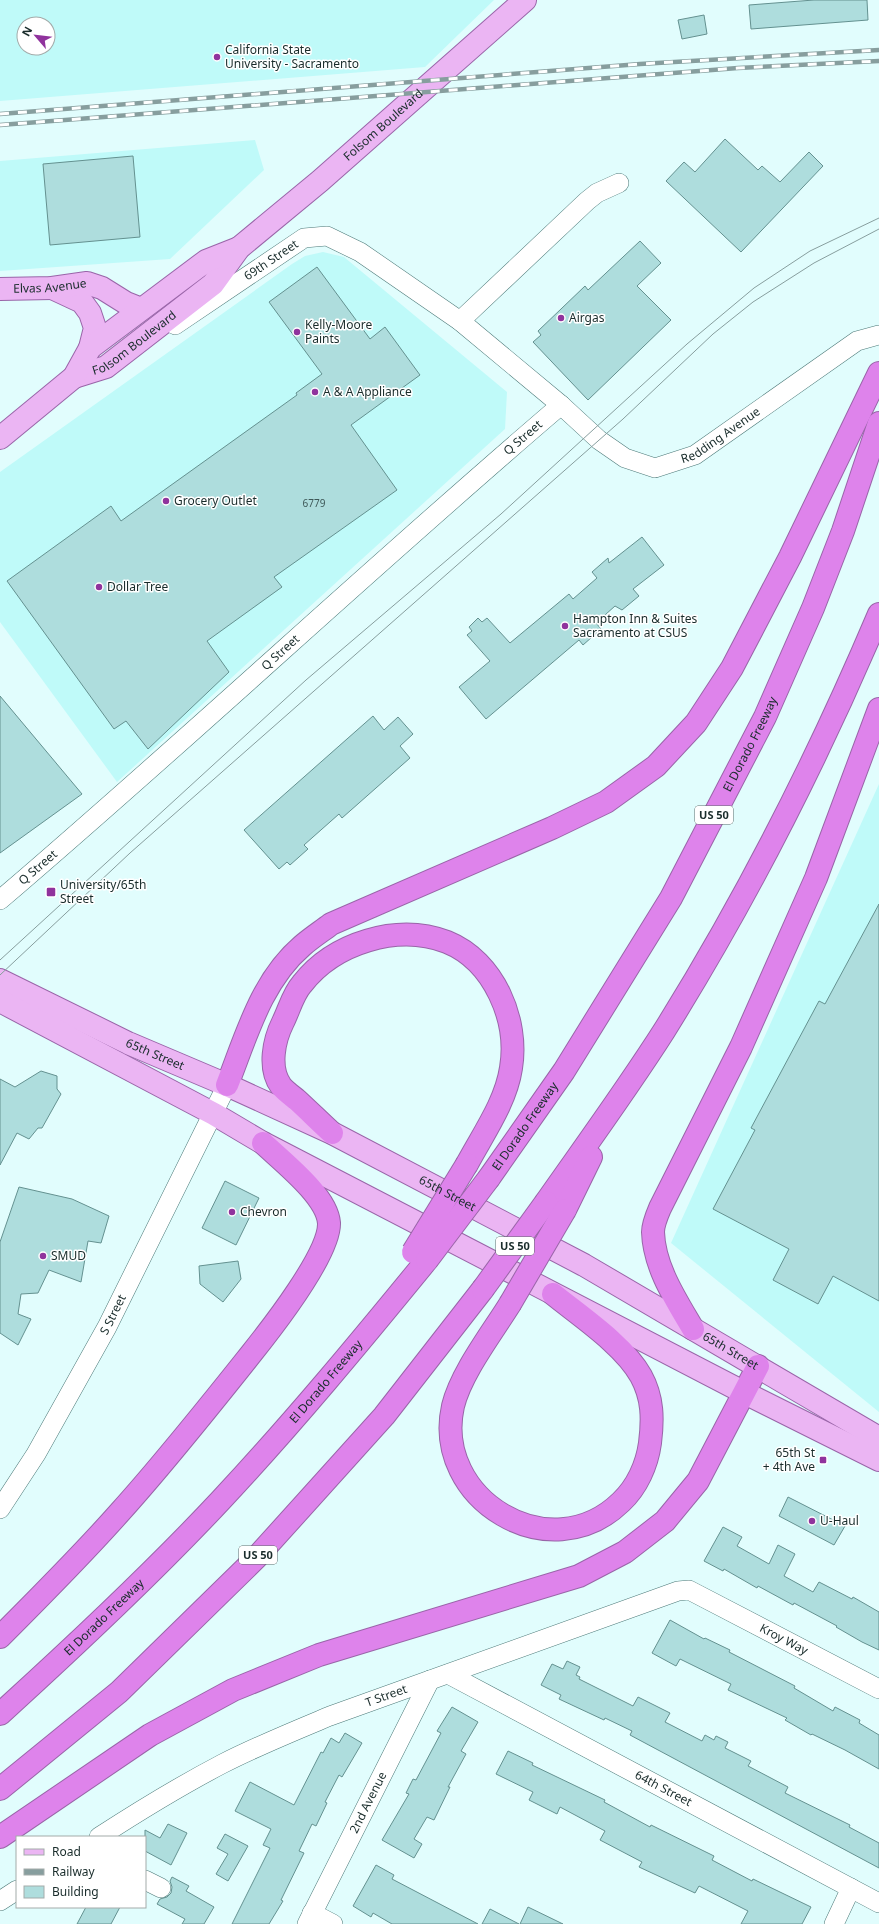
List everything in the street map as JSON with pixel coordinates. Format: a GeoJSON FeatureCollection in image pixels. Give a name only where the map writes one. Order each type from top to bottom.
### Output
{"type":"FeatureCollection","features":[{"type":"Feature","properties":{"kind":"highway"},"geometry":{"type":"LineString","coordinates":[[227,1085],[257,1007],[276,974],[301,946],[331,924],[552,828],[606,802],[656,766],[676,745],[696,723],[732,668],[790,557],[870,417],[879,373]]}},
{"type":"Feature","properties":{"kind":"highway","name":"El Dorado Freeway"},"geometry":{"type":"LineString","coordinates":[[0,1714],[97,1625],[220,1501],[336,1371],[420,1256],[489,1178],[564,1071],[671,898],[765,718],[813,608],[843,532],[870,417]]}},
{"type":"Feature","properties":{"kind":"highway","name":"US 50"},"geometry":{"type":"LineString","coordinates":[[0,1789],[119,1692],[256,1558],[384,1416],[483,1289],[555,1206],[624,1091],[663,1032],[699,973],[752,879],[826,734],[879,614]]}},
{"type":"Feature","properties":{"kind":"highway"},"geometry":{"type":"LineString","coordinates":[[693,1329],[672,1292],[658,1261],[653,1231],[660,1208],[741,1047],[816,878],[879,709]]}},
{"type":"Feature","properties":{"kind":"highway"},"geometry":{"type":"LineString","coordinates":[[332,1133],[281,1086],[275,1069],[274,1052],[277,1034],[301,985],[319,966],[332,956],[355,944],[372,939],[397,935],[423,936],[440,940],[462,951],[481,967],[496,988],[507,1010],[511,1027],[513,1052],[507,1085],[501,1100],[420,1256]]}},
{"type":"Feature","properties":{"kind":"highway"},"geometry":{"type":"LineString","coordinates":[[0,1637],[115,1518],[191,1431],[279,1319],[307,1276],[325,1242],[329,1223],[326,1209],[318,1197],[263,1143]]}},
{"type":"Feature","properties":{"kind":"highway"},"geometry":{"type":"LineString","coordinates":[[553,1294],[616,1346],[632,1363],[641,1376],[652,1404],[649,1450],[635,1485],[626,1498],[610,1514],[589,1525],[567,1530],[544,1530],[528,1527],[507,1518],[494,1510],[472,1489],[457,1461],[452,1439],[451,1423],[456,1400],[464,1380],[510,1304],[555,1206]]}},
{"type":"Feature","properties":{"kind":"highway"},"geometry":{"type":"LineString","coordinates":[[0,1837],[150,1735],[233,1690],[319,1655],[579,1576],[625,1552],[665,1521],[698,1481],[745,1394],[758,1366]]}},
{"type":"Feature","properties":{"kind":"main road","name":"Folsom Boulevard"},"geometry":{"type":"LineString","coordinates":[[74,377],[106,367],[213,284],[239,248],[320,181],[525,0]]}},
{"type":"Feature","properties":{"kind":"main road","name":"Folsom Boulevard"},"geometry":{"type":"LineString","coordinates":[[0,438],[74,377],[90,348],[206,261],[239,248]]}},
{"type":"Feature","properties":{"kind":"main road","name":"Elvas Avenue"},"geometry":{"type":"LineString","coordinates":[[0,289],[52,288],[87,283],[102,288],[126,303],[141,309]]}},
{"type":"Feature","properties":{"kind":"main road"},"geometry":{"type":"LineString","coordinates":[[52,288],[82,302],[90,313],[95,328],[90,348]]}},
{"type":"Feature","properties":{"kind":"main road","name":"65th Street"},"geometry":{"type":"LineString","coordinates":[[0,980],[128,1043],[227,1085],[332,1133],[584,1265],[879,1438]]}},
{"type":"Feature","properties":{"kind":"main road","name":"65th Street"},"geometry":{"type":"LineString","coordinates":[[0,1001],[214,1114],[263,1143],[745,1394],[879,1460]]}},
{"type":"Feature","properties":{"kind":"street"},"geometry":{"type":"LineString","coordinates":[[460,321],[587,201],[619,183]]}},
{"type":"Feature","properties":{"kind":"street","name":"69th Street"},"geometry":{"type":"LineString","coordinates":[[106,367],[165,332],[304,238],[327,236],[360,252],[460,321],[560,405]]}},
{"type":"Feature","properties":{"kind":"street","name":"Redding Avenue"},"geometry":{"type":"LineString","coordinates":[[560,405],[599,440],[626,458],[655,468],[695,455],[857,341],[879,335]]}},
{"type":"Feature","properties":{"kind":"street","name":"Q Street"},"geometry":{"type":"LineString","coordinates":[[0,900],[104,810],[462,489],[560,405]]}},
{"type":"Feature","properties":{"kind":"street","name":"S Street"},"geometry":{"type":"LineString","coordinates":[[0,1509],[36,1454],[87,1364],[214,1114],[227,1085]]}},
{"type":"Feature","properties":{"kind":"street","name":"T Street"},"geometry":{"type":"LineString","coordinates":[[101,1836],[154,1802],[236,1758],[330,1716],[678,1590],[689,1590]]}},
{"type":"Feature","properties":{"kind":"street","name":"Kroy Way"},"geometry":{"type":"LineString","coordinates":[[689,1590],[879,1689]]}},
{"type":"Feature","properties":{"kind":"street","name":"64th Street"},"geometry":{"type":"LineString","coordinates":[[448,1674],[879,1903]]}},
{"type":"Feature","properties":{"kind":"street","name":"2nd Avenue"},"geometry":{"type":"LineString","coordinates":[[310,1918],[430,1680]]}},
{"type":"Feature","properties":{"kind":"street"},"geometry":{"type":"LineString","coordinates":[[834,1924],[851,1888]]}},
{"type":"Feature","properties":{"kind":"street"},"geometry":{"type":"LineString","coordinates":[[0,1901],[16,1891]]}},
{"type":"Feature","properties":{"kind":"street"},"geometry":{"type":"LineString","coordinates":[[310,1918],[333,1924]]}},
{"type":"Feature","properties":{"kind":"shaded area","name":"California State University - Sacramento"},"geometry":{"type":"Polygon","coordinates":[[[0,0],[494,0],[425,67],[0,101],[0,0]]]}},
{"type":"Feature","properties":{"kind":"shaded area"},"geometry":{"type":"Polygon","coordinates":[[[255,140],[264,170],[170,259],[0,271],[0,161],[255,140]]]}},
{"type":"Feature","properties":{"kind":"shaded area"},"geometry":{"type":"Polygon","coordinates":[[[323,252],[344,257],[507,392],[505,429],[117,782],[0,622],[0,472],[292,264],[305,256],[323,252]]]}},
{"type":"Feature","properties":{"kind":"shaded area"},"geometry":{"type":"Polygon","coordinates":[[[879,784],[879,1412],[671,1243],[879,784]]]}},
{"type":"Feature","properties":{"kind":"building"},"geometry":{"type":"Polygon","coordinates":[[[814,0],[867,0],[868,20],[751,29],[749,5],[814,0]]]}},
{"type":"Feature","properties":{"kind":"building"},"geometry":{"type":"Polygon","coordinates":[[[704,15],[707,34],[682,39],[678,20],[704,15]]]}},
{"type":"Feature","properties":{"kind":"building"},"geometry":{"type":"Polygon","coordinates":[[[725,139],[758,170],[762,166],[780,182],[809,152],[823,166],[741,252],[666,181],[684,162],[695,172],[725,139]]]}},
{"type":"Feature","properties":{"kind":"building"},"geometry":{"type":"Polygon","coordinates":[[[133,156],[140,237],[50,245],[43,164],[133,156]]]}},
{"type":"Feature","properties":{"kind":"building"},"geometry":{"type":"Polygon","coordinates":[[[640,241],[661,263],[637,286],[671,320],[588,400],[533,342],[541,335],[538,331],[585,286],[588,290],[640,241]]]}},
{"type":"Feature","properties":{"kind":"building"},"geometry":{"type":"Polygon","coordinates":[[[317,267],[370,339],[385,327],[420,375],[351,425],[397,490],[274,577],[282,587],[207,641],[229,672],[148,749],[126,721],[114,729],[7,581],[111,506],[121,521],[297,395],[296,393],[322,374],[269,302],[317,267]]]}},
{"type":"Feature","properties":{"kind":"building","name":"Hampton Inn & Suites Sacramento at CSUS"},"geometry":{"type":"Polygon","coordinates":[[[642,537],[664,565],[633,589],[639,596],[622,610],[615,606],[596,623],[601,629],[583,645],[579,640],[486,719],[459,687],[490,661],[467,635],[472,631],[469,627],[478,618],[482,622],[487,618],[510,643],[569,594],[573,599],[597,578],[592,572],[608,558],[609,563],[642,537]]]}},
{"type":"Feature","properties":{"kind":"building"},"geometry":{"type":"Polygon","coordinates":[[[0,696],[82,794],[0,853],[0,696]]]}},
{"type":"Feature","properties":{"kind":"building"},"geometry":{"type":"Polygon","coordinates":[[[373,716],[384,730],[398,717],[413,734],[400,746],[410,758],[342,818],[339,814],[304,845],[308,849],[290,865],[287,862],[279,869],[244,830],[373,716]]]}},
{"type":"Feature","properties":{"kind":"building"},"geometry":{"type":"Polygon","coordinates":[[[879,904],[879,1301],[833,1276],[818,1304],[773,1280],[789,1249],[713,1209],[755,1130],[751,1128],[819,1001],[825,1004],[879,904]]]}},
{"type":"Feature","properties":{"kind":"building"},"geometry":{"type":"Polygon","coordinates":[[[41,1071],[57,1076],[57,1089],[61,1094],[42,1128],[38,1128],[29,1139],[17,1133],[0,1165],[0,1079],[15,1087],[41,1071]]]}},
{"type":"Feature","properties":{"kind":"building"},"geometry":{"type":"Polygon","coordinates":[[[225,1181],[259,1198],[236,1245],[202,1228],[225,1181]]]}},
{"type":"Feature","properties":{"kind":"building","name":"SMUD"},"geometry":{"type":"Polygon","coordinates":[[[19,1187],[72,1199],[109,1216],[101,1243],[88,1241],[81,1282],[49,1270],[38,1293],[21,1294],[18,1314],[31,1319],[18,1345],[0,1333],[0,1242],[19,1187]]]}},
{"type":"Feature","properties":{"kind":"building"},"geometry":{"type":"Polygon","coordinates":[[[238,1261],[241,1279],[223,1302],[200,1284],[199,1266],[238,1261]]]}},
{"type":"Feature","properties":{"kind":"building","name":"U-Haul"},"geometry":{"type":"Polygon","coordinates":[[[788,1497],[845,1526],[834,1545],[779,1516],[788,1497]]]}},
{"type":"Feature","properties":{"kind":"building"},"geometry":{"type":"Polygon","coordinates":[[[723,1527],[742,1537],[737,1546],[769,1564],[778,1545],[795,1554],[784,1576],[813,1592],[819,1582],[852,1599],[853,1597],[879,1612],[879,1650],[862,1642],[836,1627],[837,1626],[794,1603],[793,1605],[758,1586],[757,1588],[724,1569],[723,1571],[704,1561],[723,1527]]]}},
{"type":"Feature","properties":{"kind":"building"},"geometry":{"type":"Polygon","coordinates":[[[670,1620],[704,1639],[705,1638],[730,1650],[729,1652],[795,1686],[794,1688],[833,1711],[835,1707],[860,1720],[859,1723],[879,1735],[879,1769],[845,1750],[812,1734],[811,1735],[785,1720],[787,1718],[728,1690],[731,1684],[680,1659],[676,1666],[652,1653],[670,1620]]]}},
{"type":"Feature","properties":{"kind":"building"},"geometry":{"type":"Polygon","coordinates":[[[567,1661],[580,1667],[576,1675],[580,1677],[579,1679],[633,1706],[638,1697],[670,1713],[665,1722],[702,1741],[705,1735],[714,1740],[716,1736],[728,1742],[725,1748],[751,1761],[748,1766],[788,1787],[785,1793],[850,1825],[849,1827],[879,1843],[879,1868],[630,1735],[632,1731],[559,1699],[561,1695],[541,1685],[552,1664],[563,1669],[567,1661]]]}},
{"type":"Feature","properties":{"kind":"building"},"geometry":{"type":"Polygon","coordinates":[[[452,1707],[478,1722],[461,1751],[466,1754],[448,1787],[450,1787],[434,1820],[427,1817],[414,1839],[422,1844],[414,1858],[382,1840],[409,1794],[406,1793],[413,1779],[416,1780],[441,1733],[437,1731],[452,1707]]]}},
{"type":"Feature","properties":{"kind":"building"},"geometry":{"type":"Polygon","coordinates":[[[345,1733],[362,1743],[342,1777],[339,1775],[325,1802],[327,1803],[316,1826],[312,1824],[299,1851],[304,1853],[281,1900],[283,1901],[269,1924],[232,1924],[270,1848],[263,1845],[271,1829],[235,1811],[250,1782],[294,1805],[321,1752],[323,1753],[331,1738],[339,1743],[345,1733]]]}},
{"type":"Feature","properties":{"kind":"building"},"geometry":{"type":"Polygon","coordinates":[[[508,1751],[533,1763],[532,1765],[605,1800],[604,1802],[650,1827],[651,1825],[714,1856],[712,1860],[752,1881],[753,1879],[811,1907],[802,1924],[741,1924],[748,1911],[699,1886],[695,1893],[639,1867],[642,1862],[600,1840],[605,1831],[560,1807],[557,1814],[529,1800],[533,1792],[496,1774],[508,1751]]]}},
{"type":"Feature","properties":{"kind":"building"},"geometry":{"type":"Polygon","coordinates":[[[168,1824],[187,1833],[171,1865],[146,1852],[145,1830],[160,1838],[168,1824]]]}},
{"type":"Feature","properties":{"kind":"building"},"geometry":{"type":"Polygon","coordinates":[[[225,1834],[248,1846],[228,1881],[216,1874],[228,1854],[217,1848],[225,1834]]]}},
{"type":"Feature","properties":{"kind":"building"},"geometry":{"type":"Polygon","coordinates":[[[376,1865],[394,1875],[392,1879],[478,1924],[392,1924],[373,1913],[371,1917],[353,1906],[376,1865]]]}},
{"type":"Feature","properties":{"kind":"building"},"geometry":{"type":"Polygon","coordinates":[[[172,1877],[189,1886],[186,1891],[214,1907],[204,1924],[182,1924],[185,1919],[157,1904],[160,1899],[167,1897],[171,1893],[172,1887],[170,1881],[172,1877]]]}},
{"type":"Feature","properties":{"kind":"building"},"geometry":{"type":"Polygon","coordinates":[[[528,1907],[563,1924],[520,1924],[528,1907]]]}},
{"type":"Feature","properties":{"kind":"building"},"geometry":{"type":"Polygon","coordinates":[[[85,1908],[119,1908],[111,1924],[77,1924],[85,1908]]]}},
{"type":"Feature","properties":{"kind":"building"},"geometry":{"type":"Polygon","coordinates":[[[490,1909],[519,1924],[482,1924],[490,1909]]]}},
{"type":"Feature","properties":{"kind":"tram line"},"geometry":{"type":"LineString","coordinates":[[0,960],[306,680],[501,514],[687,344],[754,288],[810,251],[879,218]]}},
{"type":"Feature","properties":{"kind":"tram line"},"geometry":{"type":"LineString","coordinates":[[0,975],[130,853],[623,419],[713,334],[753,302],[814,263],[879,229]]}},
{"type":"Feature","properties":{"kind":"railway"},"geometry":{"type":"LineString","coordinates":[[0,114],[640,64],[879,50]]}},
{"type":"Feature","properties":{"kind":"railway"},"geometry":{"type":"LineString","coordinates":[[0,125],[738,68],[879,61]]}},
{"type":"Feature","properties":{"kind":"place","name":"California State University - Sacramento"},"geometry":{"type":"Point","coordinates":[217,57]}},
{"type":"Feature","properties":{"kind":"place","name":"Airgas"},"geometry":{"type":"Point","coordinates":[561,318]}},
{"type":"Feature","properties":{"kind":"place","name":"Kelly-Moore Paints"},"geometry":{"type":"Point","coordinates":[297,332]}},
{"type":"Feature","properties":{"kind":"place","name":"A & A Appliance"},"geometry":{"type":"Point","coordinates":[315,392]}},
{"type":"Feature","properties":{"kind":"place","name":"Grocery Outlet"},"geometry":{"type":"Point","coordinates":[166,501]}},
{"type":"Feature","properties":{"kind":"place","name":"Dollar Tree"},"geometry":{"type":"Point","coordinates":[99,587]}},
{"type":"Feature","properties":{"kind":"place","name":"Hampton Inn & Suites Sacramento at CSUS"},"geometry":{"type":"Point","coordinates":[565,626]}},
{"type":"Feature","properties":{"kind":"place","name":"University/65th Street"},"geometry":{"type":"Point","coordinates":[51,892]}},
{"type":"Feature","properties":{"kind":"place","name":"Chevron"},"geometry":{"type":"Point","coordinates":[232,1212]}},
{"type":"Feature","properties":{"kind":"place","name":"SMUD"},"geometry":{"type":"Point","coordinates":[43,1256]}},
{"type":"Feature","properties":{"kind":"place","name":"65th St + 4th Ave"},"geometry":{"type":"Point","coordinates":[823,1460]}},
{"type":"Feature","properties":{"kind":"place","name":"U-Haul"},"geometry":{"type":"Point","coordinates":[812,1521]}}]}
